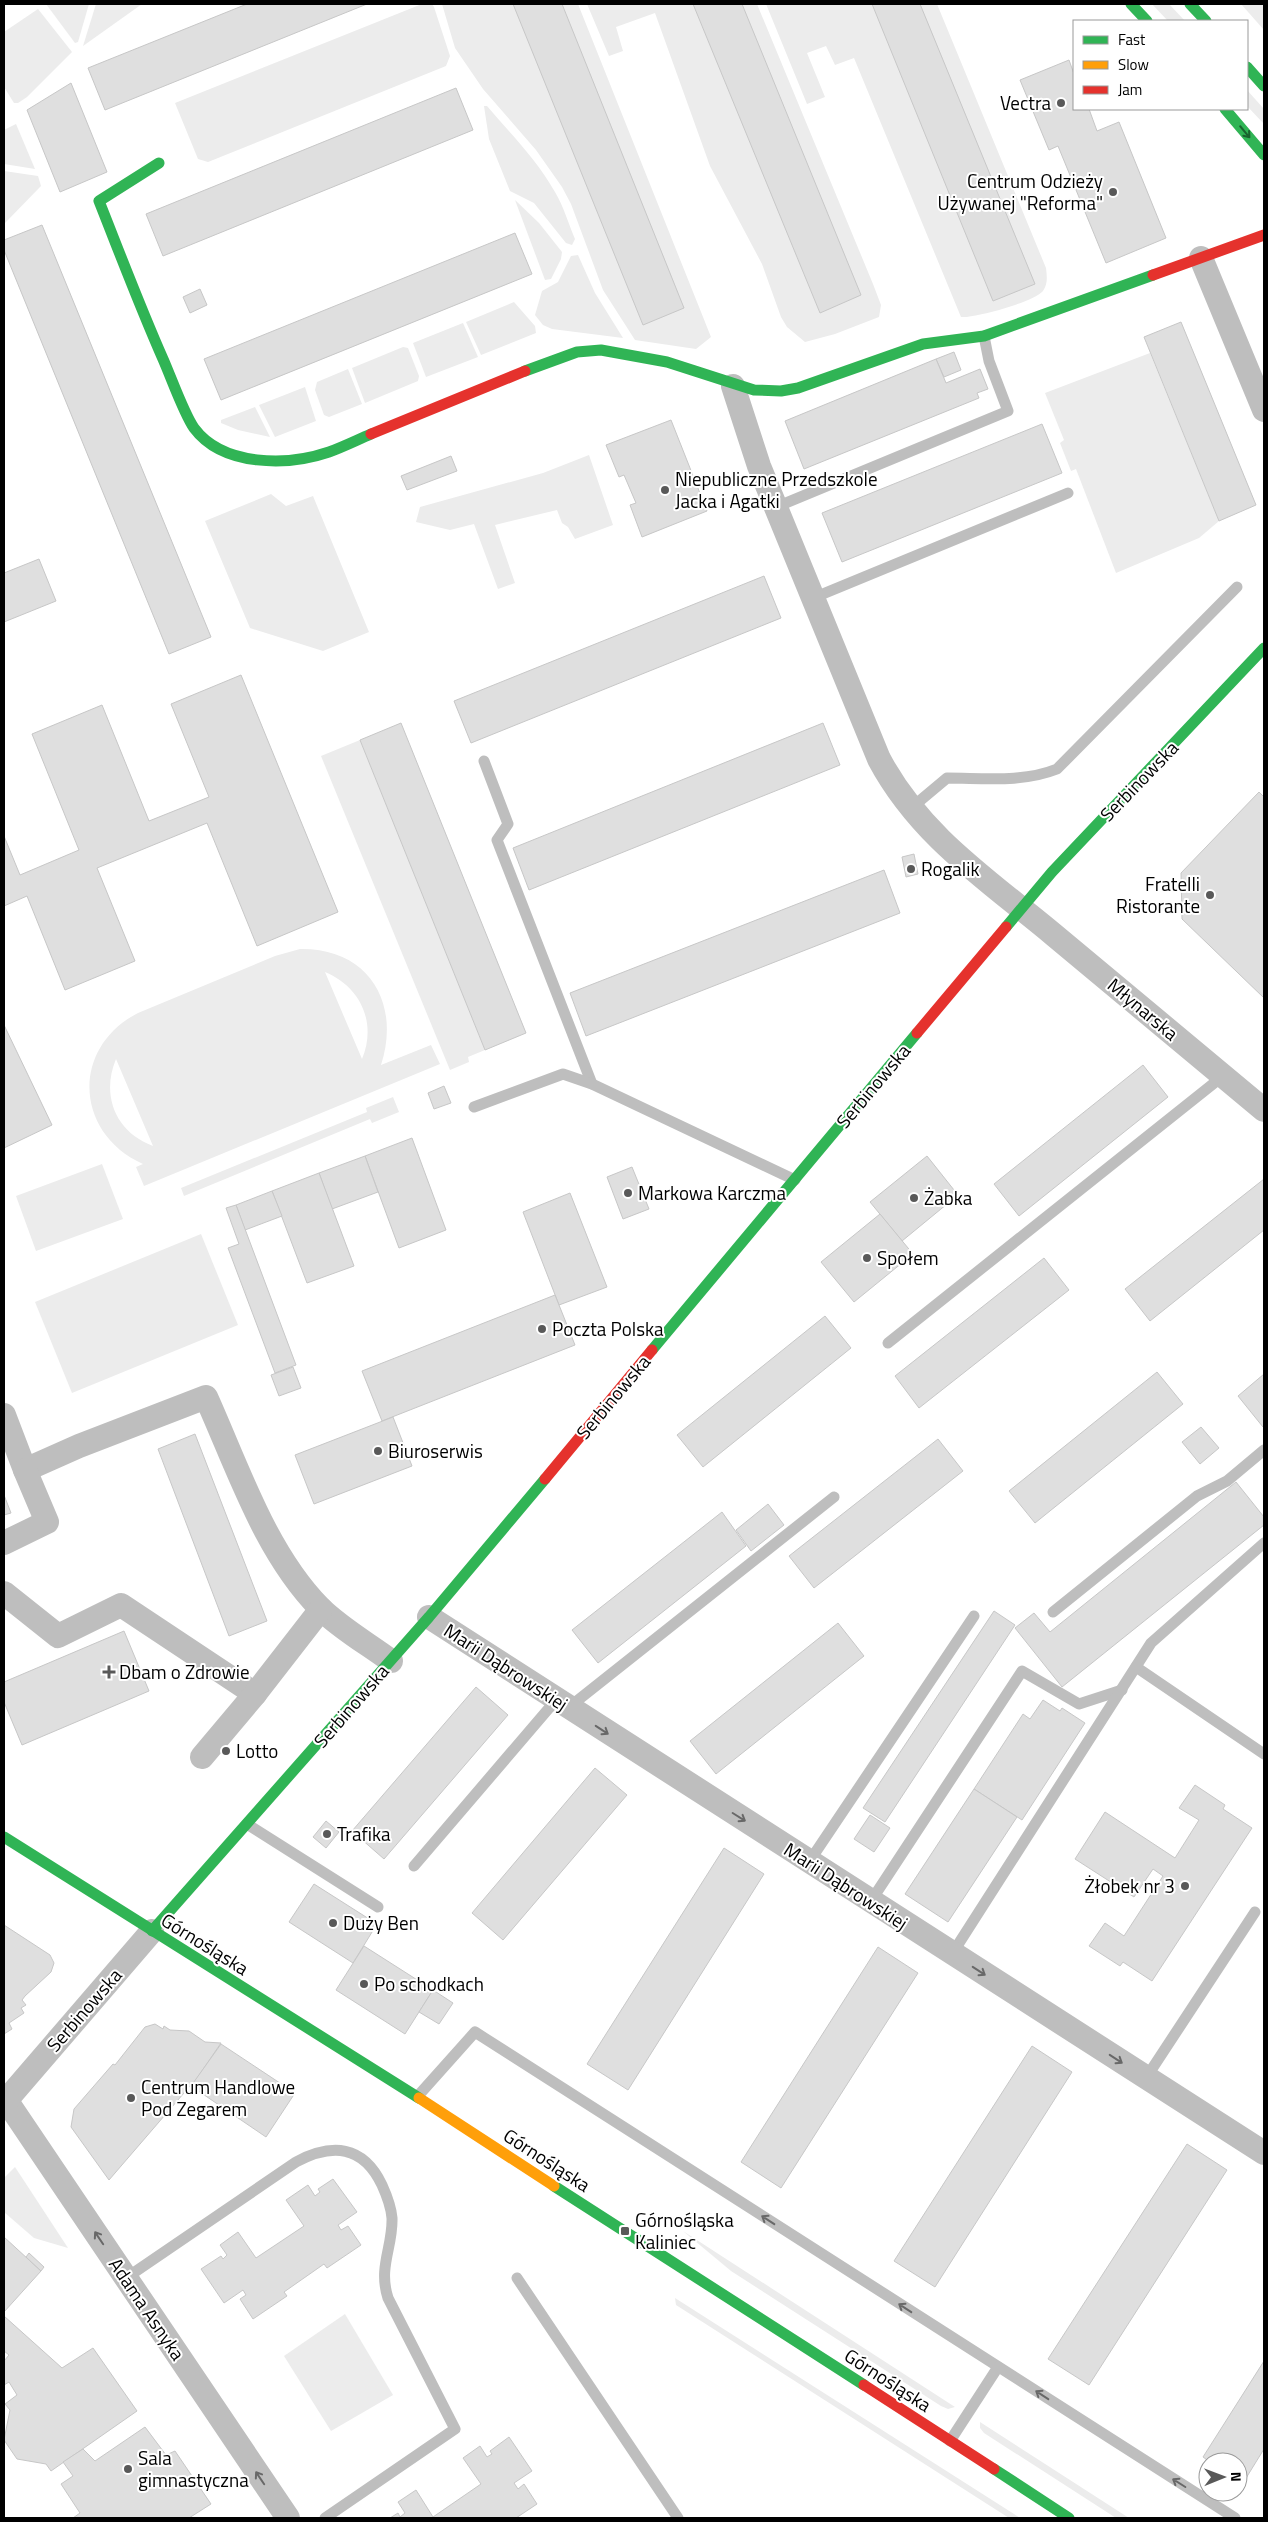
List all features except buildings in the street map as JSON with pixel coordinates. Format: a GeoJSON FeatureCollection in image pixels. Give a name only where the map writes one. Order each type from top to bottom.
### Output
{"type":"FeatureCollection","features":[{"type":"Feature","properties":{"kind":"street"},"geometry":{"type":"LineString","coordinates":[[1131,4],[1146,20]]}},
{"type":"Feature","properties":{"kind":"street"},"geometry":{"type":"LineString","coordinates":[[1190,4],[1205,20]]}},
{"type":"Feature","properties":{"kind":"street"},"geometry":{"type":"LineString","coordinates":[[1248,68],[1264,86]]}},
{"type":"Feature","properties":{"kind":"street"},"geometry":{"type":"LineString","coordinates":[[1226,110],[1264,155]]}},
{"type":"Feature","properties":{"kind":"street"},"geometry":{"type":"LineString","coordinates":[[159,163],[99,201],[184,408],[202,438],[223,451],[278,460],[293,460],[328,452],[556,358],[588,350],[636,356],[692,369],[733,386],[779,392],[798,388],[923,344],[984,336],[1264,234]]}},
{"type":"Feature","properties":{"kind":"street"},"geometry":{"type":"LineString","coordinates":[[1201,258],[1264,410]]}},
{"type":"Feature","properties":{"kind":"street","name":"Młynarska"},"geometry":{"type":"LineString","coordinates":[[733,386],[759,466],[879,759],[894,787],[910,809],[959,858],[1264,1110]]}},
{"type":"Feature","properties":{"kind":"street","name":"Serbinowska"},"geometry":{"type":"LineString","coordinates":[[5,2102],[152,1931],[430,1617],[1058,865],[1264,648]]}},
{"type":"Feature","properties":{"kind":"street"},"geometry":{"type":"LineString","coordinates":[[25,1470],[79,1446],[206,1397],[269,1536],[293,1577],[322,1609],[391,1661]]}},
{"type":"Feature","properties":{"kind":"street"},"geometry":{"type":"LineString","coordinates":[[4,1415],[47,1522],[4,1542]]}},
{"type":"Feature","properties":{"kind":"street"},"geometry":{"type":"LineString","coordinates":[[4,1592],[58,1636],[121,1605],[255,1694]]}},
{"type":"Feature","properties":{"kind":"street"},"geometry":{"type":"LineString","coordinates":[[202,1757],[322,1609]]}},
{"type":"Feature","properties":{"kind":"street","name":"Marii Dąbrowskiej"},"geometry":{"type":"LineString","coordinates":[[430,1617],[562,1704],[1264,2154]]}},
{"type":"Feature","properties":{"kind":"street","name":"Górnośląska"},"geometry":{"type":"LineString","coordinates":[[4,1836],[417,2097],[1069,2518]]}},
{"type":"Feature","properties":{"kind":"street","name":"Adama Asnyka"},"geometry":{"type":"LineString","coordinates":[[5,2102],[288,2518]]}},
{"type":"Feature","properties":{"kind":"street"},"geometry":{"type":"LineString","coordinates":[[1036,2497],[1049,2518]]}},
{"type":"Feature","properties":{"kind":"lane"},"geometry":{"type":"LineString","coordinates":[[776,508],[1008,411],[989,361],[984,336]]}},
{"type":"Feature","properties":{"kind":"lane"},"geometry":{"type":"LineString","coordinates":[[813,598],[1068,493]]}},
{"type":"Feature","properties":{"kind":"lane"},"geometry":{"type":"LineString","coordinates":[[910,809],[947,778],[1021,778],[1041,775],[1057,769],[1237,587]]}},
{"type":"Feature","properties":{"kind":"lane"},"geometry":{"type":"LineString","coordinates":[[1255,658],[1264,667]]}},
{"type":"Feature","properties":{"kind":"lane"},"geometry":{"type":"LineString","coordinates":[[484,761],[508,824],[497,840],[592,1084]]}},
{"type":"Feature","properties":{"kind":"lane"},"geometry":{"type":"LineString","coordinates":[[474,1107],[563,1074],[592,1084],[795,1180]]}},
{"type":"Feature","properties":{"kind":"lane"},"geometry":{"type":"LineString","coordinates":[[888,1343],[1223,1076]]}},
{"type":"Feature","properties":{"kind":"lane"},"geometry":{"type":"LineString","coordinates":[[1053,1612],[1197,1496],[1227,1481],[1264,1450]]}},
{"type":"Feature","properties":{"kind":"lane"},"geometry":{"type":"LineString","coordinates":[[414,1866],[562,1704],[834,1497]]}},
{"type":"Feature","properties":{"kind":"lane"},"geometry":{"type":"LineString","coordinates":[[952,1954],[1151,1643],[1264,1543]]}},
{"type":"Feature","properties":{"kind":"lane"},"geometry":{"type":"LineString","coordinates":[[809,1862],[974,1616]]}},
{"type":"Feature","properties":{"kind":"lane"},"geometry":{"type":"LineString","coordinates":[[1136,1667],[1264,1754]]}},
{"type":"Feature","properties":{"kind":"lane"},"geometry":{"type":"LineString","coordinates":[[871,1901],[1022,1671],[1079,1704],[1122,1690]]}},
{"type":"Feature","properties":{"kind":"lane"},"geometry":{"type":"LineString","coordinates":[[247,1824],[378,1907]]}},
{"type":"Feature","properties":{"kind":"lane"},"geometry":{"type":"LineString","coordinates":[[1146,2078],[1256,1912]]}},
{"type":"Feature","properties":{"kind":"lane"},"geometry":{"type":"LineString","coordinates":[[417,2097],[474,2032],[1235,2518]]}},
{"type":"Feature","properties":{"kind":"lane"},"geometry":{"type":"LineString","coordinates":[[126,2278],[296,2162],[311,2154],[339,2149],[364,2160],[375,2172],[390,2204],[392,2220],[383,2274],[388,2298],[455,2429],[324,2518]]}},
{"type":"Feature","properties":{"kind":"lane"},"geometry":{"type":"LineString","coordinates":[[517,2278],[678,2518]]}},
{"type":"Feature","properties":{"kind":"lane"},"geometry":{"type":"LineString","coordinates":[[950,2441],[998,2367]]}},
{"type":"Feature","properties":{"kind":"shaded area"},"geometry":{"type":"Polygon","coordinates":[[[46,4],[89,4],[78,42],[75,43],[46,4]]]}},
{"type":"Feature","properties":{"kind":"shaded area"},"geometry":{"type":"Polygon","coordinates":[[[96,4],[142,4],[83,46],[96,4]]]}},
{"type":"Feature","properties":{"kind":"shaded area"},"geometry":{"type":"Polygon","coordinates":[[[422,4],[432,4],[434,7],[450,56],[446,66],[208,162],[198,159],[175,103],[422,4]]]}},
{"type":"Feature","properties":{"kind":"shaded area"},"geometry":{"type":"Polygon","coordinates":[[[442,4],[578,4],[711,337],[696,349],[635,340],[603,290],[571,204],[562,187],[536,150],[483,89],[455,48],[442,4]]]}},
{"type":"Feature","properties":{"kind":"shaded area"},"geometry":{"type":"Polygon","coordinates":[[[587,4],[757,4],[873,284],[881,305],[879,317],[835,334],[805,342],[787,327],[781,317],[762,264],[710,166],[655,13],[616,27],[623,51],[609,56],[587,4]]]}},
{"type":"Feature","properties":{"kind":"shaded area"},"geometry":{"type":"Polygon","coordinates":[[[766,4],[937,4],[1046,268],[1047,277],[1043,291],[1028,300],[1004,308],[978,315],[961,317],[854,58],[835,65],[826,46],[807,53],[825,97],[807,104],[766,4]]]}},
{"type":"Feature","properties":{"kind":"shaded area"},"geometry":{"type":"Polygon","coordinates":[[[1152,4],[1169,4],[1184,20],[1167,20],[1152,4]]]}},
{"type":"Feature","properties":{"kind":"shaded area"},"geometry":{"type":"Polygon","coordinates":[[[1241,4],[1264,4],[1264,30],[1241,4]]]}},
{"type":"Feature","properties":{"kind":"shaded area"},"geometry":{"type":"Polygon","coordinates":[[[38,9],[72,52],[27,97],[18,103],[14,103],[4,87],[4,32],[38,9]]]}},
{"type":"Feature","properties":{"kind":"shaded area"},"geometry":{"type":"Polygon","coordinates":[[[1248,91],[1264,109],[1264,124],[1248,107],[1248,91]]]}},
{"type":"Feature","properties":{"kind":"shaded area"},"geometry":{"type":"Polygon","coordinates":[[[484,106],[487,106],[514,137],[548,180],[561,203],[575,239],[572,245],[566,243],[534,203],[510,191],[489,139],[484,106]]]}},
{"type":"Feature","properties":{"kind":"shaded area"},"geometry":{"type":"Polygon","coordinates":[[[16,124],[35,169],[4,164],[4,130],[16,124]]]}},
{"type":"Feature","properties":{"kind":"shaded area"},"geometry":{"type":"Polygon","coordinates":[[[4,171],[38,176],[41,186],[4,224],[4,171]]]}},
{"type":"Feature","properties":{"kind":"shaded area"},"geometry":{"type":"Polygon","coordinates":[[[515,200],[539,223],[562,252],[561,259],[551,279],[545,280],[515,200]]]}},
{"type":"Feature","properties":{"kind":"shaded area"},"geometry":{"type":"Polygon","coordinates":[[[578,255],[595,293],[623,338],[552,329],[543,325],[535,315],[542,291],[558,282],[571,256],[578,255]]]}},
{"type":"Feature","properties":{"kind":"shaded area"},"geometry":{"type":"Polygon","coordinates":[[[514,302],[535,326],[536,333],[481,355],[466,322],[514,302]]]}},
{"type":"Feature","properties":{"kind":"shaded area"},"geometry":{"type":"Polygon","coordinates":[[[463,323],[478,357],[426,377],[413,343],[463,323]]]}},
{"type":"Feature","properties":{"kind":"shaded area"},"geometry":{"type":"Polygon","coordinates":[[[403,347],[408,348],[419,376],[418,381],[365,403],[352,368],[403,347]]]}},
{"type":"Feature","properties":{"kind":"shaded area"},"geometry":{"type":"Polygon","coordinates":[[[1150,353],[1219,521],[1199,538],[1116,573],[1076,469],[1071,471],[1060,443],[1064,440],[1045,393],[1150,353]]]}},
{"type":"Feature","properties":{"kind":"shaded area"},"geometry":{"type":"Polygon","coordinates":[[[348,369],[362,404],[329,417],[324,415],[315,390],[317,382],[348,369]]]}},
{"type":"Feature","properties":{"kind":"shaded area"},"geometry":{"type":"Polygon","coordinates":[[[305,387],[316,421],[275,437],[259,405],[305,387]]]}},
{"type":"Feature","properties":{"kind":"shaded area"},"geometry":{"type":"Polygon","coordinates":[[[255,407],[270,437],[238,430],[221,423],[221,420],[255,407]]]}},
{"type":"Feature","properties":{"kind":"shaded area"},"geometry":{"type":"Polygon","coordinates":[[[589,455],[613,525],[575,539],[568,527],[562,523],[557,510],[495,525],[515,583],[498,589],[474,524],[450,530],[416,522],[420,507],[543,473],[589,455]]]}},
{"type":"Feature","properties":{"kind":"shaded area"},"geometry":{"type":"Polygon","coordinates":[[[271,494],[286,506],[313,496],[369,632],[323,651],[250,628],[205,521],[271,494]]]}},
{"type":"Feature","properties":{"kind":"shaded area"},"geometry":{"type":"Polygon","coordinates":[[[360,740],[485,1050],[468,1057],[469,1062],[450,1070],[321,756],[360,740]]]}},
{"type":"Feature","properties":{"kind":"shaded area"},"geometry":{"type":"Polygon","coordinates":[[[300,949],[324,951],[345,958],[361,969],[374,983],[382,1001],[386,1021],[386,1042],[381,1065],[431,1045],[440,1064],[144,1186],[136,1167],[143,1164],[120,1150],[104,1133],[94,1112],[90,1090],[92,1068],[101,1047],[116,1028],[138,1013],[275,956],[300,949]],[[325,972],[362,1059],[368,1032],[363,1008],[348,987],[325,972]],[[116,1059],[110,1086],[111,1099],[115,1111],[129,1132],[153,1146],[116,1059]]]}},
{"type":"Feature","properties":{"kind":"shaded area"},"geometry":{"type":"Polygon","coordinates":[[[393,1097],[399,1112],[372,1123],[370,1119],[184,1196],[181,1188],[367,1112],[366,1108],[393,1097]]]}},
{"type":"Feature","properties":{"kind":"shaded area"},"geometry":{"type":"Polygon","coordinates":[[[102,1164],[123,1219],[36,1251],[16,1196],[102,1164]]]}},
{"type":"Feature","properties":{"kind":"shaded area"},"geometry":{"type":"Polygon","coordinates":[[[201,1234],[238,1325],[72,1393],[35,1302],[201,1234]]]}},
{"type":"Feature","properties":{"kind":"shaded area"},"geometry":{"type":"Polygon","coordinates":[[[15,2167],[68,2248],[34,2238],[4,2212],[4,2178],[15,2167]]]}},
{"type":"Feature","properties":{"kind":"shaded area"},"geometry":{"type":"Polygon","coordinates":[[[683,2231],[955,2407],[948,2409],[941,2406],[731,2271],[683,2231]]]}},
{"type":"Feature","properties":{"kind":"shaded area"},"geometry":{"type":"Polygon","coordinates":[[[675,2298],[1020,2518],[1009,2518],[676,2305],[675,2298]]]}},
{"type":"Feature","properties":{"kind":"shaded area"},"geometry":{"type":"Polygon","coordinates":[[[345,2314],[393,2395],[331,2431],[284,2356],[345,2314]]]}},
{"type":"Feature","properties":{"kind":"shaded area"},"geometry":{"type":"Polygon","coordinates":[[[980,2422],[1129,2518],[1116,2518],[984,2433],[980,2428],[980,2422]]]}},
{"type":"Feature","properties":{"kind":"traffic: fast"},"geometry":{"type":"LineString","coordinates":[[1131,4],[1146,20]]}},
{"type":"Feature","properties":{"kind":"traffic: fast"},"geometry":{"type":"LineString","coordinates":[[1190,4],[1205,20]]}},
{"type":"Feature","properties":{"kind":"traffic: fast"},"geometry":{"type":"LineString","coordinates":[[1248,68],[1264,86]]}},
{"type":"Feature","properties":{"kind":"traffic: fast"},"geometry":{"type":"LineString","coordinates":[[1226,110],[1264,155]]}},
{"type":"Feature","properties":{"kind":"traffic: fast"},"geometry":{"type":"LineString","coordinates":[[159,163],[99,201],[146,320],[182,405],[194,428],[206,441],[222,450],[257,460],[276,461],[313,457],[345,446],[371,434]]}},
{"type":"Feature","properties":{"kind":"traffic: fast"},"geometry":{"type":"LineString","coordinates":[[525,371],[577,352],[601,350],[667,362],[754,390],[781,391],[798,388],[923,344],[984,336],[1153,275]]}},
{"type":"Feature","properties":{"kind":"traffic: fast"},"geometry":{"type":"LineString","coordinates":[[1006,927],[1052,872],[1264,648]]}},
{"type":"Feature","properties":{"kind":"traffic: fast"},"geometry":{"type":"LineString","coordinates":[[652,1350],[917,1033]]}},
{"type":"Feature","properties":{"kind":"traffic: fast"},"geometry":{"type":"LineString","coordinates":[[152,1931],[429,1617],[545,1479]]}},
{"type":"Feature","properties":{"kind":"traffic: fast"},"geometry":{"type":"LineString","coordinates":[[4,1837],[419,2098]]}},
{"type":"Feature","properties":{"kind":"traffic: fast"},"geometry":{"type":"LineString","coordinates":[[554,2186],[864,2385]]}},
{"type":"Feature","properties":{"kind":"traffic: fast"},"geometry":{"type":"LineString","coordinates":[[994,2469],[1069,2518]]}},
{"type":"Feature","properties":{"kind":"traffic: slow"},"geometry":{"type":"LineString","coordinates":[[419,2098],[554,2186]]}},
{"type":"Feature","properties":{"kind":"traffic: jam"},"geometry":{"type":"LineString","coordinates":[[1153,275],[1264,235]]}},
{"type":"Feature","properties":{"kind":"traffic: jam"},"geometry":{"type":"LineString","coordinates":[[371,434],[525,371]]}},
{"type":"Feature","properties":{"kind":"traffic: jam"},"geometry":{"type":"LineString","coordinates":[[917,1033],[1006,927]]}},
{"type":"Feature","properties":{"kind":"traffic: jam"},"geometry":{"type":"LineString","coordinates":[[545,1479],[652,1350]]}},
{"type":"Feature","properties":{"kind":"traffic: jam"},"geometry":{"type":"LineString","coordinates":[[864,2385],[994,2469]]}},
{"type":"Feature","properties":{"kind":"place","name":"Vectra"},"geometry":{"type":"Point","coordinates":[1061,103]}},
{"type":"Feature","properties":{"kind":"place","name":"Centrum Odzieży Używanej \"Reforma\""},"geometry":{"type":"Point","coordinates":[1113,192]}},
{"type":"Feature","properties":{"kind":"place","name":"Niepubliczne Przedszkole Jacka i Agatki"},"geometry":{"type":"Point","coordinates":[665,490]}},
{"type":"Feature","properties":{"kind":"place","name":"Rogalik"},"geometry":{"type":"Point","coordinates":[911,869]}},
{"type":"Feature","properties":{"kind":"place","name":"Fratelli Ristorante"},"geometry":{"type":"Point","coordinates":[1210,895]}},
{"type":"Feature","properties":{"kind":"place","name":"Markowa Karczma"},"geometry":{"type":"Point","coordinates":[628,1193]}},
{"type":"Feature","properties":{"kind":"place","name":"Żabka"},"geometry":{"type":"Point","coordinates":[914,1198]}},
{"type":"Feature","properties":{"kind":"place","name":"Społem"},"geometry":{"type":"Point","coordinates":[867,1258]}},
{"type":"Feature","properties":{"kind":"place","name":"Poczta Polska"},"geometry":{"type":"Point","coordinates":[542,1329]}},
{"type":"Feature","properties":{"kind":"place","name":"Biuroserwis"},"geometry":{"type":"Point","coordinates":[378,1451]}},
{"type":"Feature","properties":{"kind":"place","name":"Dbam o Zdrowie"},"geometry":{"type":"Point","coordinates":[109,1672]}},
{"type":"Feature","properties":{"kind":"place","name":"Lotto"},"geometry":{"type":"Point","coordinates":[226,1751]}},
{"type":"Feature","properties":{"kind":"place","name":"Trafika"},"geometry":{"type":"Point","coordinates":[327,1834]}},
{"type":"Feature","properties":{"kind":"place","name":"Żłobek nr 3"},"geometry":{"type":"Point","coordinates":[1185,1886]}},
{"type":"Feature","properties":{"kind":"place","name":"Duży Ben"},"geometry":{"type":"Point","coordinates":[333,1923]}},
{"type":"Feature","properties":{"kind":"place","name":"Po schodkach"},"geometry":{"type":"Point","coordinates":[364,1984]}},
{"type":"Feature","properties":{"kind":"place","name":"Centrum Handlowe Pod Zegarem"},"geometry":{"type":"Point","coordinates":[131,2098]}},
{"type":"Feature","properties":{"kind":"place","name":"Górnośląska Kaliniec"},"geometry":{"type":"Point","coordinates":[625,2231]}},
{"type":"Feature","properties":{"kind":"place","name":"Sala gimnastyczna"},"geometry":{"type":"Point","coordinates":[128,2469]}}]}
